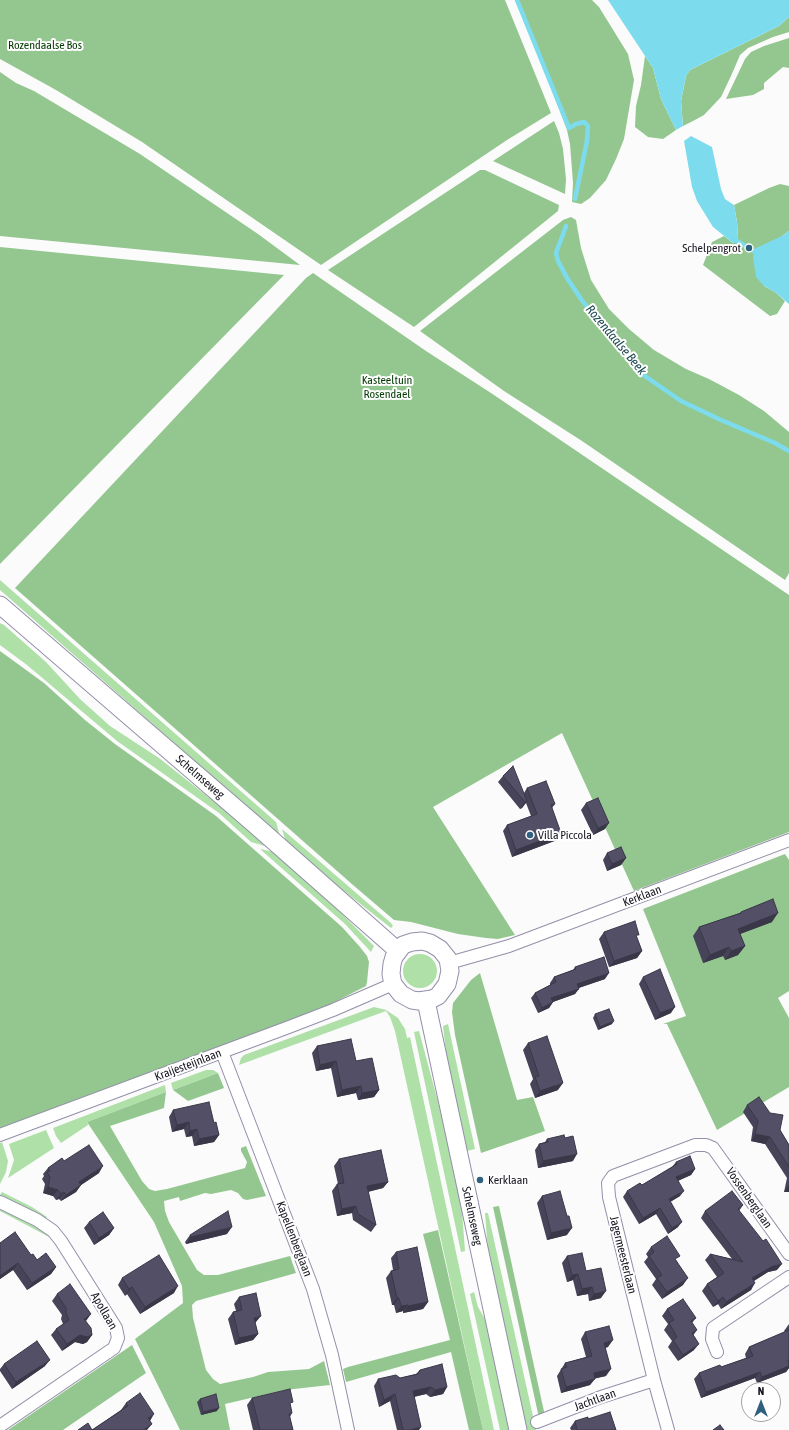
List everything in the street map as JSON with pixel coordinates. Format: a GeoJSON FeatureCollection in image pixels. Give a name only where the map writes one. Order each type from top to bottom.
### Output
{"type":"FeatureCollection","features":[{"type":"Feature","properties":{"kind":"main road","name":"Schelmseweg"},"geometry":{"type":"LineString","coordinates":[[0,605],[253,823],[398,951]]}},
{"type":"Feature","properties":{"kind":"main road"},"geometry":{"type":"LineString","coordinates":[[412,942],[430,943],[440,949],[449,963],[449,979],[444,990],[438,996],[426,1001],[412,1000],[402,994],[393,984],[391,974],[392,964],[398,951],[412,942]]}},
{"type":"Feature","properties":{"kind":"main road","name":"Schelmseweg"},"geometry":{"type":"LineString","coordinates":[[426,1001],[518,1430]]}},
{"type":"Feature","properties":{"kind":"street","name":"Kerklaan"},"geometry":{"type":"LineString","coordinates":[[449,963],[509,946],[788,841]]}},
{"type":"Feature","properties":{"kind":"street","name":"Kraijesteijnlaan"},"geometry":{"type":"LineString","coordinates":[[0,1135],[333,1010],[393,984]]}},
{"type":"Feature","properties":{"kind":"street","name":"Kapellenberglaan"},"geometry":{"type":"LineString","coordinates":[[222,1052],[313,1289],[332,1355],[348,1430]]}},
{"type":"Feature","properties":{"kind":"street","name":"Jagermeesterlaan"},"geometry":{"type":"LineString","coordinates":[[668,1430],[654,1380],[609,1198],[608,1183],[613,1176],[695,1145],[706,1145]]}},
{"type":"Feature","properties":{"kind":"street","name":"Vossenberglaan"},"geometry":{"type":"LineString","coordinates":[[706,1145],[713,1148],[789,1254]]}},
{"type":"Feature","properties":{"kind":"street","name":"Apollaan"},"geometry":{"type":"LineString","coordinates":[[0,1202],[37,1220],[53,1231],[61,1241],[116,1328],[118,1338],[114,1348],[0,1426]]}},
{"type":"Feature","properties":{"kind":"street"},"geometry":{"type":"LineString","coordinates":[[717,1352],[712,1340],[713,1328],[789,1277]]}},
{"type":"Feature","properties":{"kind":"street","name":"Jachtlaan"},"geometry":{"type":"LineString","coordinates":[[537,1422],[602,1397],[654,1380]]}},
{"type":"Feature","properties":{"kind":"green space","name":"Rozendaalse Bos"},"geometry":{"type":"Polygon","coordinates":[[[0,0],[505,0],[551,113],[507,140],[321,265],[142,142],[56,90],[0,59],[0,0]]]}},
{"type":"Feature","properties":{"kind":"green space"},"geometry":{"type":"Polygon","coordinates":[[[515,0],[592,0],[599,7],[628,54],[634,80],[624,139],[606,180],[590,198],[581,204],[572,202],[573,183],[570,144],[567,130],[515,0]]]}},
{"type":"Feature","properties":{"kind":"green space"},"geometry":{"type":"Polygon","coordinates":[[[789,17],[789,32],[748,48],[740,55],[721,97],[704,115],[683,126],[681,101],[686,76],[690,70],[779,26],[789,17]]]}},
{"type":"Feature","properties":{"kind":"green space"},"geometry":{"type":"Polygon","coordinates":[[[789,38],[789,68],[783,67],[764,83],[764,89],[753,95],[726,99],[745,59],[751,52],[789,38]]]}},
{"type":"Feature","properties":{"kind":"green space"},"geometry":{"type":"Polygon","coordinates":[[[645,56],[653,68],[661,99],[676,130],[663,139],[648,137],[635,127],[636,106],[641,85],[645,56]]]}},
{"type":"Feature","properties":{"kind":"green space"},"geometry":{"type":"Polygon","coordinates":[[[0,72],[16,83],[34,91],[140,154],[258,234],[300,265],[0,236],[0,72]]]}},
{"type":"Feature","properties":{"kind":"green space"},"geometry":{"type":"Polygon","coordinates":[[[554,121],[563,149],[566,179],[565,194],[493,161],[554,121]]]}},
{"type":"Feature","properties":{"kind":"green space"},"geometry":{"type":"Polygon","coordinates":[[[480,170],[485,170],[559,205],[558,211],[414,327],[328,270],[480,170]]]}},
{"type":"Feature","properties":{"kind":"green space"},"geometry":{"type":"Polygon","coordinates":[[[780,184],[789,186],[789,231],[782,236],[764,286],[775,292],[785,301],[777,314],[770,316],[703,265],[712,242],[724,236],[733,243],[738,238],[734,205],[780,184]]]}},
{"type":"Feature","properties":{"kind":"green space"},"geometry":{"type":"Polygon","coordinates":[[[571,217],[576,220],[581,248],[591,280],[609,309],[629,329],[654,350],[686,369],[739,395],[764,411],[789,432],[789,573],[785,580],[582,441],[504,391],[420,331],[563,220],[571,217]]]}},
{"type":"Feature","properties":{"kind":"green space"},"geometry":{"type":"Polygon","coordinates":[[[0,247],[284,275],[0,564],[0,247]]]}},
{"type":"Feature","properties":{"kind":"green space","name":"Kasteeltuin Rosendael"},"geometry":{"type":"Polygon","coordinates":[[[313,273],[426,351],[491,393],[789,595],[789,832],[634,891],[562,733],[433,807],[515,935],[498,939],[486,938],[458,934],[411,922],[394,920],[15,588],[306,278],[313,273]]]}},
{"type":"Feature","properties":{"kind":"green space"},"geometry":{"type":"Polygon","coordinates":[[[0,580],[276,822],[280,836],[0,590],[0,580]]]}},
{"type":"Feature","properties":{"kind":"green space"},"geometry":{"type":"Polygon","coordinates":[[[0,623],[46,662],[80,699],[110,726],[159,758],[241,823],[266,845],[251,842],[219,813],[117,741],[27,665],[0,645],[0,623]]]}},
{"type":"Feature","properties":{"kind":"green space"},"geometry":{"type":"Polygon","coordinates":[[[0,651],[44,683],[85,720],[115,744],[216,816],[342,927],[367,956],[369,962],[366,986],[317,1011],[0,1129],[0,651]]]}},
{"type":"Feature","properties":{"kind":"green space"},"geometry":{"type":"Polygon","coordinates":[[[282,829],[393,926],[391,928],[330,880],[286,842],[282,829]]]}},
{"type":"Feature","properties":{"kind":"green space"},"geometry":{"type":"Polygon","coordinates":[[[260,849],[274,852],[323,895],[374,946],[371,952],[345,924],[260,849]]]}},
{"type":"Feature","properties":{"kind":"green space"},"geometry":{"type":"Polygon","coordinates":[[[785,854],[789,860],[789,991],[778,998],[789,1018],[789,1087],[717,1130],[667,1024],[663,1024],[686,1016],[643,909],[785,854]]]}},
{"type":"Feature","properties":{"kind":"green space"},"geometry":{"type":"Polygon","coordinates":[[[417,954],[423,954],[427,955],[434,961],[437,971],[436,978],[430,985],[423,988],[417,988],[413,987],[406,981],[403,974],[403,968],[404,964],[410,957],[417,954]]]}},
{"type":"Feature","properties":{"kind":"green space"},"geometry":{"type":"Polygon","coordinates":[[[480,973],[517,1100],[533,1097],[545,1131],[481,1153],[455,1035],[452,1012],[453,1003],[471,980],[480,973]]]}},
{"type":"Feature","properties":{"kind":"green space"},"geometry":{"type":"Polygon","coordinates":[[[374,1007],[386,1010],[398,1018],[405,1029],[407,1038],[410,1037],[494,1430],[483,1430],[395,1031],[386,1011],[239,1065],[241,1058],[244,1055],[374,1007]]]}},
{"type":"Feature","properties":{"kind":"green space"},"geometry":{"type":"Polygon","coordinates":[[[448,1024],[475,1149],[467,1151],[447,1063],[443,1026],[448,1024]]]}},
{"type":"Feature","properties":{"kind":"green space"},"geometry":{"type":"Polygon","coordinates":[[[419,1031],[441,1113],[462,1211],[465,1251],[461,1252],[414,1032],[419,1031]]]}},
{"type":"Feature","properties":{"kind":"green space"},"geometry":{"type":"Polygon","coordinates":[[[206,1070],[213,1070],[218,1073],[173,1090],[171,1083],[206,1070]]]}},
{"type":"Feature","properties":{"kind":"green space"},"geometry":{"type":"Polygon","coordinates":[[[218,1073],[224,1088],[188,1101],[173,1090],[218,1073]]]}},
{"type":"Feature","properties":{"kind":"green space"},"geometry":{"type":"Polygon","coordinates":[[[165,1085],[166,1092],[87,1122],[88,1125],[61,1143],[56,1136],[53,1128],[165,1085]]]}},
{"type":"Feature","properties":{"kind":"green space"},"geometry":{"type":"Polygon","coordinates":[[[166,1092],[164,1108],[110,1126],[142,1181],[149,1189],[155,1191],[167,1189],[245,1168],[247,1162],[241,1148],[246,1146],[266,1196],[247,1200],[243,1199],[238,1193],[231,1190],[211,1194],[205,1193],[180,1201],[179,1197],[164,1201],[165,1211],[169,1222],[197,1270],[204,1275],[218,1275],[290,1256],[296,1273],[196,1301],[192,1305],[193,1318],[206,1370],[213,1379],[220,1384],[253,1377],[268,1372],[309,1369],[324,1361],[330,1385],[285,1390],[225,1404],[230,1430],[180,1430],[135,1339],[183,1303],[182,1286],[154,1222],[87,1122],[166,1092]]]}},
{"type":"Feature","properties":{"kind":"green space"},"geometry":{"type":"Polygon","coordinates":[[[46,1130],[54,1148],[8,1178],[14,1160],[9,1144],[46,1130]]]}},
{"type":"Feature","properties":{"kind":"green space"},"geometry":{"type":"Polygon","coordinates":[[[2,1142],[8,1161],[6,1172],[0,1184],[0,1143],[2,1142]]]}},
{"type":"Feature","properties":{"kind":"green space"},"geometry":{"type":"Polygon","coordinates":[[[2,1192],[32,1207],[47,1217],[46,1219],[0,1195],[2,1192]]]}},
{"type":"Feature","properties":{"kind":"green space"},"geometry":{"type":"Polygon","coordinates":[[[499,1206],[545,1416],[539,1418],[493,1207],[499,1206]]]}},
{"type":"Feature","properties":{"kind":"green space"},"geometry":{"type":"Polygon","coordinates":[[[0,1208],[37,1226],[51,1238],[0,1211],[0,1208]]]}},
{"type":"Feature","properties":{"kind":"green space"},"geometry":{"type":"Polygon","coordinates":[[[485,1213],[488,1213],[536,1430],[526,1430],[488,1251],[485,1213]]]}},
{"type":"Feature","properties":{"kind":"green space"},"geometry":{"type":"Polygon","coordinates":[[[438,1230],[483,1430],[469,1430],[451,1352],[346,1382],[343,1369],[450,1340],[423,1234],[438,1230]]]}},
{"type":"Feature","properties":{"kind":"green space"},"geometry":{"type":"Polygon","coordinates":[[[474,1292],[478,1307],[485,1319],[510,1430],[500,1430],[470,1294],[474,1292]]]}},
{"type":"Feature","properties":{"kind":"green space"},"geometry":{"type":"Polygon","coordinates":[[[132,1345],[146,1373],[63,1430],[8,1430],[132,1345]]]}},
{"type":"Feature","properties":{"kind":"water"},"geometry":{"type":"Polygon","coordinates":[[[608,0],[789,0],[789,17],[779,26],[690,70],[686,76],[681,101],[683,126],[676,130],[661,99],[653,68],[608,0]]]}},
{"type":"Feature","properties":{"kind":"water"},"geometry":{"type":"Polygon","coordinates":[[[691,136],[712,147],[721,189],[725,199],[734,205],[738,238],[735,243],[713,227],[697,201],[692,187],[684,141],[691,136]]]}},
{"type":"Feature","properties":{"kind":"water"},"geometry":{"type":"Polygon","coordinates":[[[789,231],[789,304],[775,292],[764,286],[756,277],[753,257],[756,248],[782,236],[789,231]]]}},
{"type":"Feature","properties":{"kind":"building"},"geometry":{"type":"Polygon","coordinates":[[[513,766],[527,801],[525,802],[503,776],[513,766]]]}},
{"type":"Feature","properties":{"kind":"building"},"geometry":{"type":"Polygon","coordinates":[[[546,781],[555,804],[551,805],[561,833],[516,850],[507,825],[537,814],[527,788],[546,781]]]}},
{"type":"Feature","properties":{"kind":"building"},"geometry":{"type":"Polygon","coordinates":[[[598,798],[609,823],[598,828],[586,803],[598,798]]]}},
{"type":"Feature","properties":{"kind":"building"},"geometry":{"type":"Polygon","coordinates":[[[621,847],[626,858],[612,864],[607,853],[621,847]]]}},
{"type":"Feature","properties":{"kind":"building"},"geometry":{"type":"Polygon","coordinates":[[[773,899],[778,913],[738,929],[745,946],[731,951],[729,947],[710,955],[699,927],[741,913],[773,899]]]}},
{"type":"Feature","properties":{"kind":"building"},"geometry":{"type":"Polygon","coordinates":[[[635,921],[639,935],[636,935],[642,951],[614,961],[604,932],[635,921]]]}},
{"type":"Feature","properties":{"kind":"building"},"geometry":{"type":"Polygon","coordinates":[[[604,957],[609,973],[577,984],[579,989],[551,998],[553,1002],[542,1008],[535,993],[556,982],[554,977],[576,969],[575,967],[604,957]]]}},
{"type":"Feature","properties":{"kind":"building"},"geometry":{"type":"Polygon","coordinates":[[[660,969],[675,1007],[660,1013],[643,977],[660,969]]]}},
{"type":"Feature","properties":{"kind":"building"},"geometry":{"type":"Polygon","coordinates":[[[609,1009],[614,1021],[600,1027],[595,1014],[609,1009]]]}},
{"type":"Feature","properties":{"kind":"building"},"geometry":{"type":"Polygon","coordinates":[[[547,1036],[563,1083],[540,1091],[535,1077],[539,1076],[528,1043],[547,1036]]]}},
{"type":"Feature","properties":{"kind":"building"},"geometry":{"type":"Polygon","coordinates":[[[351,1039],[356,1061],[372,1058],[379,1090],[362,1093],[361,1086],[342,1090],[336,1061],[320,1065],[317,1046],[351,1039]]]}},
{"type":"Feature","properties":{"kind":"building"},"geometry":{"type":"Polygon","coordinates":[[[759,1097],[770,1113],[783,1115],[780,1130],[789,1145],[789,1167],[770,1137],[755,1134],[758,1121],[747,1105],[759,1097]]]}},
{"type":"Feature","properties":{"kind":"building"},"geometry":{"type":"Polygon","coordinates":[[[209,1102],[214,1123],[216,1122],[219,1135],[199,1139],[197,1129],[190,1131],[189,1122],[177,1125],[173,1110],[209,1102]]]}},
{"type":"Feature","properties":{"kind":"building"},"geometry":{"type":"Polygon","coordinates":[[[564,1135],[565,1138],[573,1136],[577,1154],[543,1161],[539,1144],[548,1142],[547,1139],[564,1135]]]}},
{"type":"Feature","properties":{"kind":"building"},"geometry":{"type":"Polygon","coordinates":[[[89,1145],[103,1166],[79,1182],[81,1185],[66,1195],[64,1192],[61,1194],[58,1190],[48,1187],[50,1177],[47,1172],[50,1171],[48,1168],[62,1158],[64,1161],[89,1145]]]}},
{"type":"Feature","properties":{"kind":"building"},"geometry":{"type":"Polygon","coordinates":[[[381,1150],[388,1182],[367,1186],[376,1225],[358,1214],[356,1206],[342,1209],[337,1184],[344,1183],[339,1159],[381,1150]]]}},
{"type":"Feature","properties":{"kind":"building"},"geometry":{"type":"Polygon","coordinates":[[[690,1156],[695,1169],[676,1177],[684,1191],[669,1199],[682,1222],[672,1228],[660,1208],[643,1218],[627,1191],[640,1183],[642,1185],[677,1164],[676,1162],[690,1156]]]}},
{"type":"Feature","properties":{"kind":"building"},"geometry":{"type":"Polygon","coordinates":[[[560,1191],[572,1228],[551,1233],[542,1196],[560,1191]]]}},
{"type":"Feature","properties":{"kind":"building"},"geometry":{"type":"Polygon","coordinates":[[[732,1191],[743,1205],[738,1209],[763,1241],[766,1239],[782,1264],[773,1266],[752,1278],[755,1283],[726,1302],[723,1297],[718,1301],[707,1284],[724,1273],[710,1254],[743,1262],[705,1211],[732,1191]]]}},
{"type":"Feature","properties":{"kind":"building"},"geometry":{"type":"Polygon","coordinates":[[[228,1211],[232,1227],[191,1237],[190,1235],[228,1211]]]}},
{"type":"Feature","properties":{"kind":"building"},"geometry":{"type":"Polygon","coordinates":[[[103,1212],[114,1228],[99,1238],[89,1222],[103,1212]]]}},
{"type":"Feature","properties":{"kind":"building"},"geometry":{"type":"Polygon","coordinates":[[[15,1232],[31,1255],[33,1254],[37,1260],[46,1253],[56,1267],[32,1283],[18,1263],[0,1276],[0,1243],[15,1232]]]}},
{"type":"Feature","properties":{"kind":"building"},"geometry":{"type":"Polygon","coordinates":[[[667,1236],[680,1256],[675,1259],[688,1278],[667,1292],[657,1278],[662,1275],[649,1256],[654,1252],[651,1247],[667,1236]]]}},
{"type":"Feature","properties":{"kind":"building"},"geometry":{"type":"Polygon","coordinates":[[[417,1247],[428,1302],[401,1306],[399,1298],[397,1298],[391,1271],[399,1269],[396,1252],[417,1247]]]}},
{"type":"Feature","properties":{"kind":"building"},"geometry":{"type":"Polygon","coordinates":[[[582,1253],[586,1271],[601,1268],[606,1291],[594,1294],[592,1287],[582,1289],[578,1274],[572,1275],[567,1256],[582,1253]]]}},
{"type":"Feature","properties":{"kind":"building"},"geometry":{"type":"Polygon","coordinates":[[[159,1255],[178,1286],[145,1307],[132,1287],[129,1289],[122,1278],[159,1255]]]}},
{"type":"Feature","properties":{"kind":"building"},"geometry":{"type":"Polygon","coordinates":[[[70,1284],[91,1314],[84,1319],[91,1328],[92,1335],[87,1337],[80,1335],[67,1344],[56,1329],[69,1320],[66,1313],[66,1308],[57,1294],[70,1284]]]}},
{"type":"Feature","properties":{"kind":"building"},"geometry":{"type":"Polygon","coordinates":[[[256,1293],[261,1316],[254,1318],[258,1334],[239,1338],[233,1312],[242,1310],[239,1297],[256,1293]]]}},
{"type":"Feature","properties":{"kind":"building"},"geometry":{"type":"Polygon","coordinates":[[[683,1299],[696,1318],[691,1321],[697,1330],[692,1333],[699,1344],[683,1355],[673,1340],[677,1337],[669,1323],[674,1320],[667,1309],[683,1299]]]}},
{"type":"Feature","properties":{"kind":"building"},"geometry":{"type":"Polygon","coordinates":[[[609,1326],[613,1340],[604,1343],[611,1369],[594,1373],[595,1379],[566,1387],[561,1369],[567,1367],[565,1363],[592,1356],[585,1332],[609,1326]]]}},
{"type":"Feature","properties":{"kind":"building"},"geometry":{"type":"Polygon","coordinates":[[[789,1330],[789,1366],[762,1377],[760,1372],[706,1392],[699,1373],[720,1365],[721,1367],[753,1356],[749,1347],[789,1330]]]}},
{"type":"Feature","properties":{"kind":"building"},"geometry":{"type":"Polygon","coordinates":[[[37,1341],[50,1360],[16,1382],[4,1364],[37,1341]]]}},
{"type":"Feature","properties":{"kind":"building"},"geometry":{"type":"Polygon","coordinates":[[[442,1364],[447,1387],[435,1390],[431,1387],[413,1391],[421,1427],[403,1430],[395,1394],[384,1400],[378,1379],[396,1375],[400,1378],[418,1374],[420,1370],[442,1364]]]}},
{"type":"Feature","properties":{"kind":"building"},"geometry":{"type":"Polygon","coordinates":[[[290,1389],[293,1402],[290,1403],[292,1413],[289,1414],[293,1430],[260,1430],[252,1398],[290,1389]]]}},
{"type":"Feature","properties":{"kind":"building"},"geometry":{"type":"Polygon","coordinates":[[[140,1393],[154,1414],[148,1418],[152,1424],[143,1430],[92,1430],[128,1406],[126,1403],[140,1393]]]}},
{"type":"Feature","properties":{"kind":"building"},"geometry":{"type":"Polygon","coordinates":[[[216,1394],[219,1408],[203,1412],[200,1399],[216,1394]]]}},
{"type":"Feature","properties":{"kind":"building"},"geometry":{"type":"Polygon","coordinates":[[[610,1412],[616,1430],[577,1430],[575,1421],[588,1417],[588,1419],[610,1412]]]}},
{"type":"Feature","properties":{"kind":"building"},"geometry":{"type":"Polygon","coordinates":[[[88,1423],[92,1430],[78,1430],[88,1423]]]}},
{"type":"Feature","properties":{"kind":"building"},"geometry":{"type":"Polygon","coordinates":[[[720,1425],[724,1430],[713,1430],[720,1425]]]}},
{"type":"Feature","properties":{"kind":"waterway","name":"Rozendaalse Beek"},"geometry":{"type":"LineString","coordinates":[[517,0],[569,128],[584,122],[588,126],[587,141],[575,199]]}},
{"type":"Feature","properties":{"kind":"waterway","name":"Rozendaalse Beek"},"geometry":{"type":"LineString","coordinates":[[566,226],[556,253],[558,261],[581,299],[608,335],[642,374],[681,401],[775,443],[789,451]]}},
{"type":"Feature","properties":{"kind":"waterway","name":"Rozendaalse Beek"},"geometry":{"type":"LineString","coordinates":[[735,237],[737,241],[757,253]]}},
{"type":"Feature","properties":{"kind":"place","name":"Schelpengrot"},"geometry":{"type":"Point","coordinates":[749,248]}},
{"type":"Feature","properties":{"kind":"place","name":"Villa Piccola"},"geometry":{"type":"Point","coordinates":[530,835]}},
{"type":"Feature","properties":{"kind":"place","name":"Kerklaan"},"geometry":{"type":"Point","coordinates":[480,1180]}}]}
